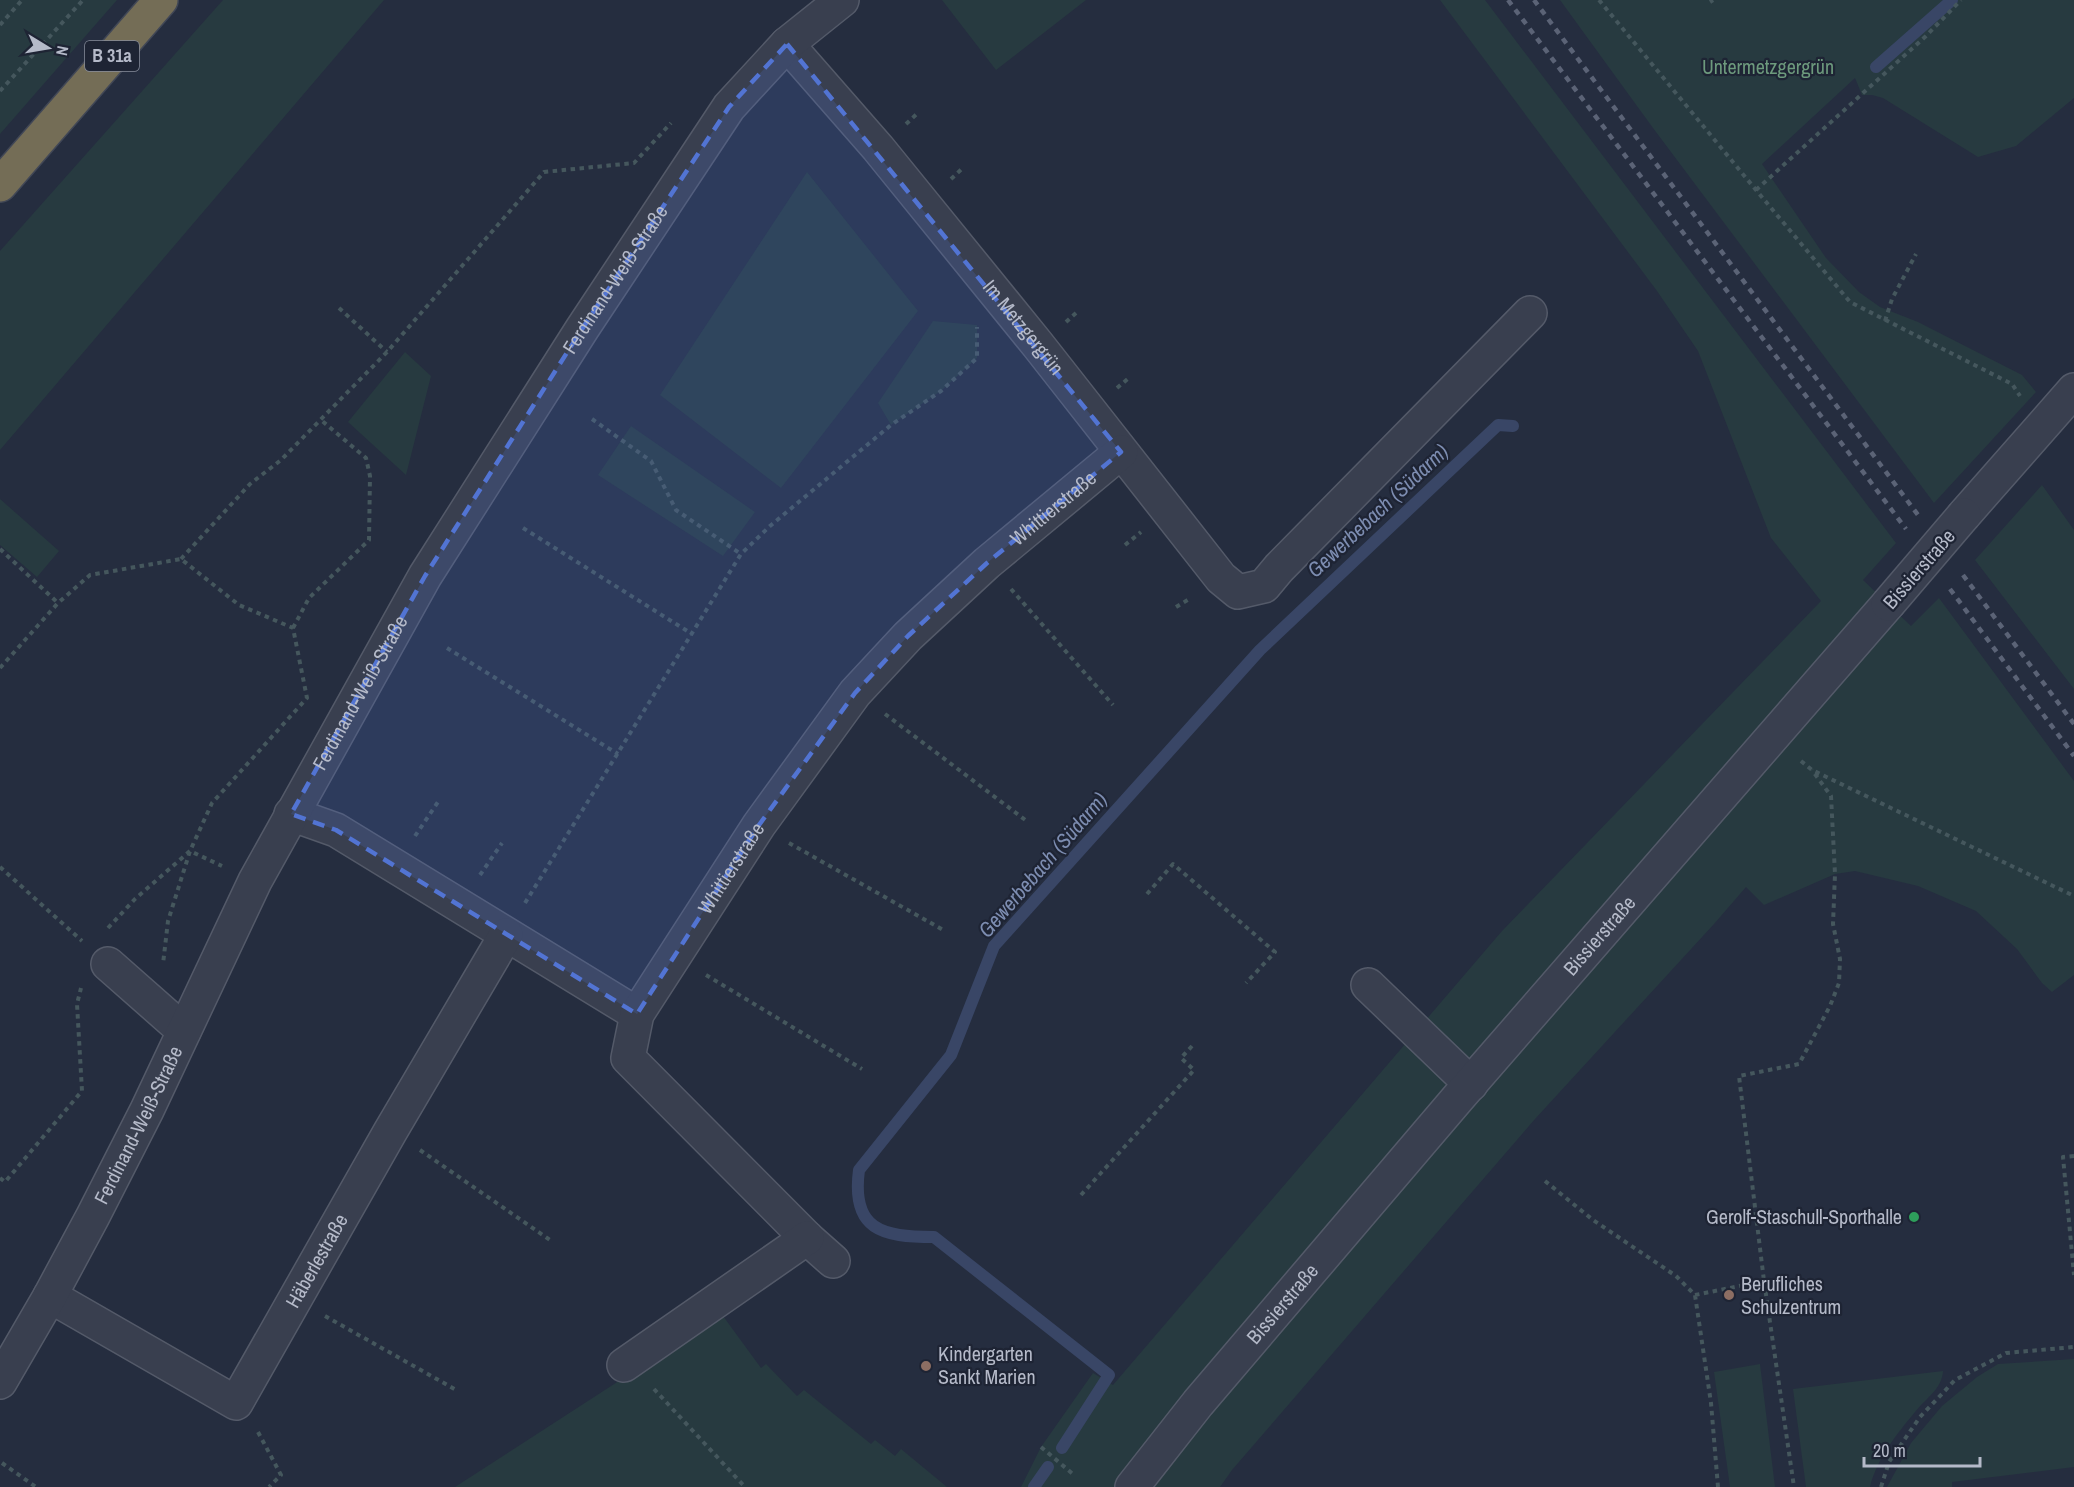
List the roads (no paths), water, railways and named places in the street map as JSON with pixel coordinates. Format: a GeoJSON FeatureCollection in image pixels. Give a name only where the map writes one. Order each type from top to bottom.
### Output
{"type":"FeatureCollection","features":[{"type":"Feature","properties":{"kind":"highway","name":"B 31a"},"geometry":{"type":"LineString","coordinates":[[0,185],[161,0]]}},
{"type":"Feature","properties":{"kind":"street","name":"Ferdinand-Weiß-Straße"},"geometry":{"type":"LineString","coordinates":[[0,1382],[50,1296],[147,1110],[255,881],[425,576],[576,339],[729,107],[787,44],[842,0]]}},
{"type":"Feature","properties":{"kind":"street","name":"Im Metzgergrün"},"geometry":{"type":"LineString","coordinates":[[787,44],[878,148],[1221,578],[1238,592],[1264,586],[1530,312]]}},
{"type":"Feature","properties":{"kind":"street","name":"Bissierstraße"},"geometry":{"type":"LineString","coordinates":[[1132,1487],[1198,1403],[1471,1084],[2074,390]]}},
{"type":"Feature","properties":{"kind":"street","name":"Whittierstraße"},"geometry":{"type":"LineString","coordinates":[[807,1239],[628,1058],[638,1014],[759,825],[855,693],[908,636],[987,563],[1121,452]]}},
{"type":"Feature","properties":{"kind":"street"},"geometry":{"type":"LineString","coordinates":[[291,814],[336,830],[638,1014]]}},
{"type":"Feature","properties":{"kind":"street","name":"Häberlestraße"},"geometry":{"type":"LineString","coordinates":[[50,1296],[236,1403],[390,1132],[506,935]]}},
{"type":"Feature","properties":{"kind":"street"},"geometry":{"type":"LineString","coordinates":[[94,965],[158,1006],[184,1031]]}},
{"type":"Feature","properties":{"kind":"street"},"geometry":{"type":"LineString","coordinates":[[1368,985],[1471,1084]]}},
{"type":"Feature","properties":{"kind":"street"},"geometry":{"type":"LineString","coordinates":[[624,1365],[807,1239],[833,1261]]}},
{"type":"Feature","properties":{"kind":"waterway","name":"Gewerbebach (Südarm)"},"geometry":{"type":"LineString","coordinates":[[1876,67],[1952,0]]}},
{"type":"Feature","properties":{"kind":"waterway","name":"Gewerbebach (Südarm)"},"geometry":{"type":"LineString","coordinates":[[1062,1448],[1109,1375],[934,1237],[899,1235],[885,1232],[874,1226],[866,1218],[860,1206],[859,1170],[951,1055],[994,946],[1260,650],[1498,425],[1513,426]]}},
{"type":"Feature","properties":{"kind":"waterway","name":"Gewerbebach (Südarm)"},"geometry":{"type":"LineString","coordinates":[[1034,1487],[1048,1467]]}},
{"type":"Feature","properties":{"kind":"railway"},"geometry":{"type":"LineString","coordinates":[[1508,0],[1906,529]]}},
{"type":"Feature","properties":{"kind":"railway"},"geometry":{"type":"LineString","coordinates":[[1534,0],[1918,515]]}},
{"type":"Feature","properties":{"kind":"railway"},"geometry":{"type":"LineString","coordinates":[[1963,575],[2074,724]]}},
{"type":"Feature","properties":{"kind":"railway"},"geometry":{"type":"LineString","coordinates":[[1950,589],[2074,756]]}},
{"type":"Feature","properties":{"kind":"place","name":"Gerolf-Staschull-Sporthalle"},"geometry":{"type":"Point","coordinates":[1914,1217]}},
{"type":"Feature","properties":{"kind":"place","name":"Berufliches Schulzentrum"},"geometry":{"type":"Point","coordinates":[1729,1295]}},
{"type":"Feature","properties":{"kind":"place","name":"Kindergarten Sankt Marien"},"geometry":{"type":"Point","coordinates":[926,1366]}},
{"type":"Feature","properties":{"kind":"park label","name":"Untermetzgergrün"},"geometry":{"type":"Point","coordinates":[1768,67]}}]}
